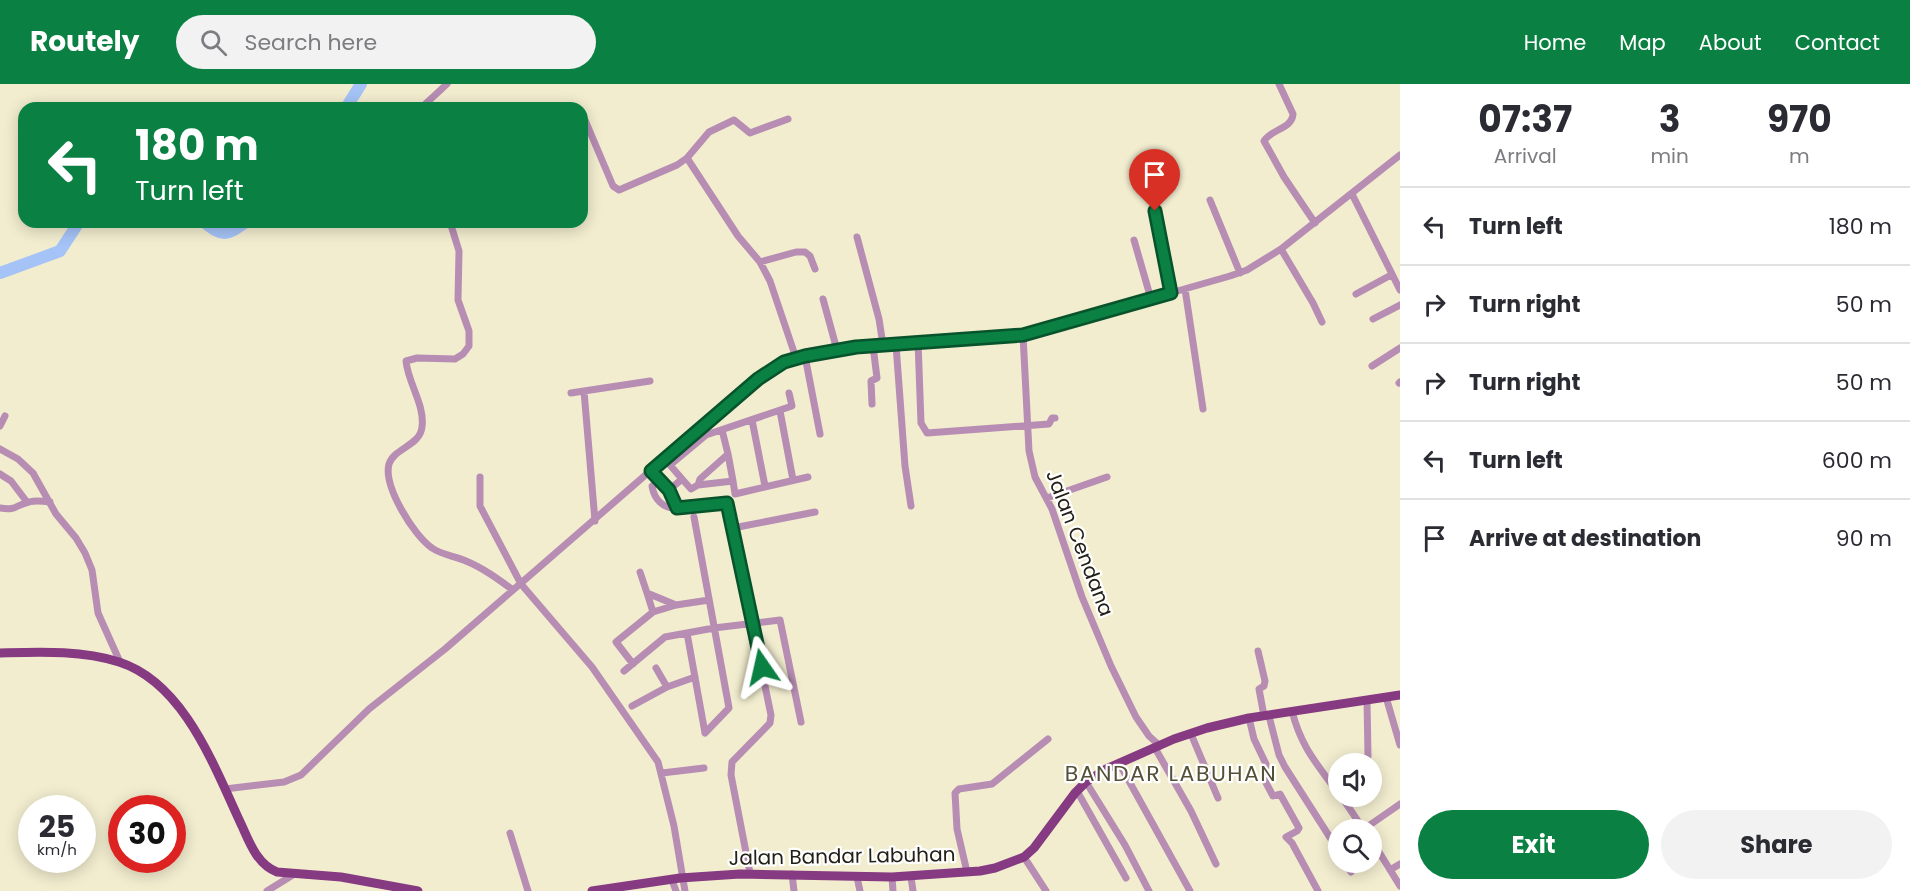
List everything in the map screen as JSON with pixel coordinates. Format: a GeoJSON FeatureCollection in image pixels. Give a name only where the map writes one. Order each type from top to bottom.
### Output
{"type":"FeatureCollection","features":[{"type":"Feature","properties":{"kind":"main road"},"geometry":{"type":"LineString","coordinates":[[0,653],[87,655],[120,662],[145,674],[172,698],[197,735],[255,853],[268,868],[277,872],[352,879],[418,891]]}},
{"type":"Feature","properties":{"kind":"main road","name":"Jalan Bandar Labuhan"},"geometry":{"type":"LineString","coordinates":[[592,891],[683,878],[750,873],[911,877],[995,868],[1024,857],[1041,840],[1086,782],[1119,763],[1207,728],[1249,718],[1400,695]]}},
{"type":"Feature","properties":{"kind":"street"},"geometry":{"type":"LineString","coordinates":[[428,102],[447,84]]}},
{"type":"Feature","properties":{"kind":"street"},"geometry":{"type":"LineString","coordinates":[[1279,84],[1293,114],[1293,119],[1267,136],[1264,141],[1284,177],[1315,223]]}},
{"type":"Feature","properties":{"kind":"street"},"geometry":{"type":"LineString","coordinates":[[588,127],[613,186],[617,190],[674,166],[687,158],[709,132],[734,120],[750,133],[788,119]]}},
{"type":"Feature","properties":{"kind":"street"},"geometry":{"type":"LineString","coordinates":[[225,789],[284,782],[299,776],[369,710],[446,649],[758,379],[775,367],[796,358],[837,350],[918,341],[951,341],[1023,335],[1240,273],[1281,249],[1400,155]]}},
{"type":"Feature","properties":{"kind":"street"},"geometry":{"type":"LineString","coordinates":[[687,158],[738,236],[760,262],[770,281],[796,358]]}},
{"type":"Feature","properties":{"kind":"street"},"geometry":{"type":"LineString","coordinates":[[1352,194],[1400,291]]}},
{"type":"Feature","properties":{"kind":"street"},"geometry":{"type":"LineString","coordinates":[[1152,197],[1171,293]]}},
{"type":"Feature","properties":{"kind":"street"},"geometry":{"type":"LineString","coordinates":[[1210,200],[1240,273]]}},
{"type":"Feature","properties":{"kind":"street"},"geometry":{"type":"LineString","coordinates":[[452,228],[459,251],[458,300],[469,331],[470,342],[463,354],[455,359],[417,358],[406,361],[420,408],[422,426],[419,436],[391,461],[390,484],[406,515],[428,545],[480,567],[513,590]]}},
{"type":"Feature","properties":{"kind":"street"},"geometry":{"type":"LineString","coordinates":[[857,237],[879,319],[883,345]]}},
{"type":"Feature","properties":{"kind":"street"},"geometry":{"type":"LineString","coordinates":[[1134,240],[1151,299]]}},
{"type":"Feature","properties":{"kind":"street"},"geometry":{"type":"LineString","coordinates":[[1281,249],[1322,322]]}},
{"type":"Feature","properties":{"kind":"street"},"geometry":{"type":"LineString","coordinates":[[760,262],[805,252],[810,256],[815,269]]}},
{"type":"Feature","properties":{"kind":"street"},"geometry":{"type":"LineString","coordinates":[[1356,294],[1391,275]]}},
{"type":"Feature","properties":{"kind":"street"},"geometry":{"type":"LineString","coordinates":[[1185,289],[1203,409]]}},
{"type":"Feature","properties":{"kind":"street"},"geometry":{"type":"LineString","coordinates":[[823,299],[837,350]]}},
{"type":"Feature","properties":{"kind":"street"},"geometry":{"type":"LineString","coordinates":[[1373,319],[1400,305]]}},
{"type":"Feature","properties":{"kind":"street","name":"Jalan Cendana"},"geometry":{"type":"LineString","coordinates":[[1023,335],[1029,451],[1035,477],[1047,498],[1094,629],[1116,677],[1142,727],[1157,747],[1216,864]]}},
{"type":"Feature","properties":{"kind":"street"},"geometry":{"type":"LineString","coordinates":[[918,341],[921,423],[927,433],[1049,424],[1052,418],[1055,418]]}},
{"type":"Feature","properties":{"kind":"street"},"geometry":{"type":"LineString","coordinates":[[896,345],[905,466],[911,506]]}},
{"type":"Feature","properties":{"kind":"street"},"geometry":{"type":"LineString","coordinates":[[872,404],[871,382],[877,378],[873,346]]}},
{"type":"Feature","properties":{"kind":"street"},"geometry":{"type":"LineString","coordinates":[[1372,366],[1400,348]]}},
{"type":"Feature","properties":{"kind":"street"},"geometry":{"type":"LineString","coordinates":[[805,356],[820,434]]}},
{"type":"Feature","properties":{"kind":"street"},"geometry":{"type":"LineString","coordinates":[[572,393],[650,381]]}},
{"type":"Feature","properties":{"kind":"street"},"geometry":{"type":"LineString","coordinates":[[584,391],[595,521]]}},
{"type":"Feature","properties":{"kind":"street"},"geometry":{"type":"LineString","coordinates":[[733,481],[698,485],[691,489],[670,465],[706,435],[792,406],[789,393]]}},
{"type":"Feature","properties":{"kind":"street"},"geometry":{"type":"LineString","coordinates":[[780,411],[793,480]]}},
{"type":"Feature","properties":{"kind":"street"},"geometry":{"type":"LineString","coordinates":[[0,426],[4,416]]}},
{"type":"Feature","properties":{"kind":"street"},"geometry":{"type":"LineString","coordinates":[[752,420],[765,486]]}},
{"type":"Feature","properties":{"kind":"street"},"geometry":{"type":"LineString","coordinates":[[722,430],[735,494],[808,477]]}},
{"type":"Feature","properties":{"kind":"street"},"geometry":{"type":"LineString","coordinates":[[0,449],[24,464],[33,473],[56,514],[76,538],[90,564],[98,613],[120,662]]}},
{"type":"Feature","properties":{"kind":"street"},"geometry":{"type":"LineString","coordinates":[[698,485],[700,479],[728,454]]}},
{"type":"Feature","properties":{"kind":"street"},"geometry":{"type":"LineString","coordinates":[[0,474],[10,481],[27,502]]}},
{"type":"Feature","properties":{"kind":"street"},"geometry":{"type":"LineString","coordinates":[[648,474],[656,484],[669,490],[677,508]]}},
{"type":"Feature","properties":{"kind":"street"},"geometry":{"type":"LineString","coordinates":[[480,477],[480,506],[521,584],[591,667],[657,762],[662,773],[685,891]]}},
{"type":"Feature","properties":{"kind":"street"},"geometry":{"type":"LineString","coordinates":[[1047,498],[1107,477]]}},
{"type":"Feature","properties":{"kind":"street"},"geometry":{"type":"LineString","coordinates":[[669,490],[682,479]]}},
{"type":"Feature","properties":{"kind":"street"},"geometry":{"type":"LineString","coordinates":[[656,484],[653,492],[663,505],[677,508],[727,503],[771,715],[770,723],[732,762],[731,775],[750,873]]}},
{"type":"Feature","properties":{"kind":"street"},"geometry":{"type":"LineString","coordinates":[[0,508],[15,509],[27,502],[39,500],[50,502]]}},
{"type":"Feature","properties":{"kind":"street"},"geometry":{"type":"LineString","coordinates":[[733,528],[815,512]]}},
{"type":"Feature","properties":{"kind":"street"},"geometry":{"type":"LineString","coordinates":[[687,633],[705,733],[729,708],[694,517]]}},
{"type":"Feature","properties":{"kind":"street"},"geometry":{"type":"LineString","coordinates":[[640,572],[652,612]]}},
{"type":"Feature","properties":{"kind":"street"},"geometry":{"type":"LineString","coordinates":[[647,593],[676,604]]}},
{"type":"Feature","properties":{"kind":"street"},"geometry":{"type":"LineString","coordinates":[[633,664],[616,642],[652,612],[676,604],[709,600]]}},
{"type":"Feature","properties":{"kind":"street"},"geometry":{"type":"LineString","coordinates":[[624,671],[665,637],[780,620],[801,723]]}},
{"type":"Feature","properties":{"kind":"street"},"geometry":{"type":"LineString","coordinates":[[1258,651],[1265,681],[1259,691],[1279,755],[1328,834]]}},
{"type":"Feature","properties":{"kind":"street"},"geometry":{"type":"LineString","coordinates":[[656,668],[667,687]]}},
{"type":"Feature","properties":{"kind":"street"},"geometry":{"type":"LineString","coordinates":[[632,706],[667,687],[695,677]]}},
{"type":"Feature","properties":{"kind":"street"},"geometry":{"type":"LineString","coordinates":[[1386,697],[1400,746]]}},
{"type":"Feature","properties":{"kind":"street"},"geometry":{"type":"LineString","coordinates":[[1367,700],[1368,753]]}},
{"type":"Feature","properties":{"kind":"street"},"geometry":{"type":"LineString","coordinates":[[1292,711],[1296,729],[1305,748],[1328,779]]}},
{"type":"Feature","properties":{"kind":"street"},"geometry":{"type":"LineString","coordinates":[[1249,718],[1254,739],[1266,764],[1264,779],[1267,786],[1273,796],[1280,794],[1299,828],[1287,838],[1318,891]]}},
{"type":"Feature","properties":{"kind":"street"},"geometry":{"type":"LineString","coordinates":[[1191,734],[1218,798]]}},
{"type":"Feature","properties":{"kind":"street"},"geometry":{"type":"LineString","coordinates":[[967,872],[957,829],[955,793],[959,789],[992,784],[1048,740]]}},
{"type":"Feature","properties":{"kind":"street"},"geometry":{"type":"LineString","coordinates":[[1119,763],[1190,891]]}},
{"type":"Feature","properties":{"kind":"street"},"geometry":{"type":"LineString","coordinates":[[662,773],[704,768]]}},
{"type":"Feature","properties":{"kind":"street"},"geometry":{"type":"LineString","coordinates":[[1086,782],[1125,845],[1149,891]]}},
{"type":"Feature","properties":{"kind":"street"},"geometry":{"type":"LineString","coordinates":[[1077,791],[1126,878]]}},
{"type":"Feature","properties":{"kind":"street"},"geometry":{"type":"LineString","coordinates":[[1378,819],[1400,804]]}},
{"type":"Feature","properties":{"kind":"street"},"geometry":{"type":"LineString","coordinates":[[510,832],[528,891]]}},
{"type":"Feature","properties":{"kind":"street"},"geometry":{"type":"LineString","coordinates":[[1024,857],[1046,891]]}},
{"type":"Feature","properties":{"kind":"street"},"geometry":{"type":"LineString","coordinates":[[1382,857],[1400,886]]}},
{"type":"Feature","properties":{"kind":"street"},"geometry":{"type":"LineString","coordinates":[[1390,870],[1400,864]]}},
{"type":"Feature","properties":{"kind":"street"},"geometry":{"type":"LineString","coordinates":[[267,891],[296,873]]}},
{"type":"Feature","properties":{"kind":"street"},"geometry":{"type":"LineString","coordinates":[[792,874],[794,891]]}},
{"type":"Feature","properties":{"kind":"street"},"geometry":{"type":"LineString","coordinates":[[857,877],[860,891]]}},
{"type":"Feature","properties":{"kind":"street"},"geometry":{"type":"LineString","coordinates":[[892,877],[893,891]]}},
{"type":"Feature","properties":{"kind":"street"},"geometry":{"type":"LineString","coordinates":[[911,877],[913,891]]}},
{"type":"Feature","properties":{"kind":"street"},"geometry":{"type":"LineString","coordinates":[[672,880],[676,891]]}},
{"type":"Feature","properties":{"kind":"waterway"},"geometry":{"type":"LineString","coordinates":[[350,102],[361,84]]}},
{"type":"Feature","properties":{"kind":"waterway"},"geometry":{"type":"LineString","coordinates":[[0,273],[60,251],[75,228]]}},
{"type":"Feature","properties":{"kind":"waterway"},"geometry":{"type":"LineString","coordinates":[[212,228],[225,233],[237,228]]}},
{"type":"Feature","properties":{"kind":"district","name":"BANDAR LABUHAN"},"geometry":{"type":"Point","coordinates":[1171,773]}},
{"type":"Feature","properties":{"kind":"route"},"geometry":{"type":"LineString","coordinates":[[762,667],[727,503],[677,508],[669,490],[651,471],[758,379],[784,362],[856,347],[1023,335],[1171,293],[1155,211]]}}]}
